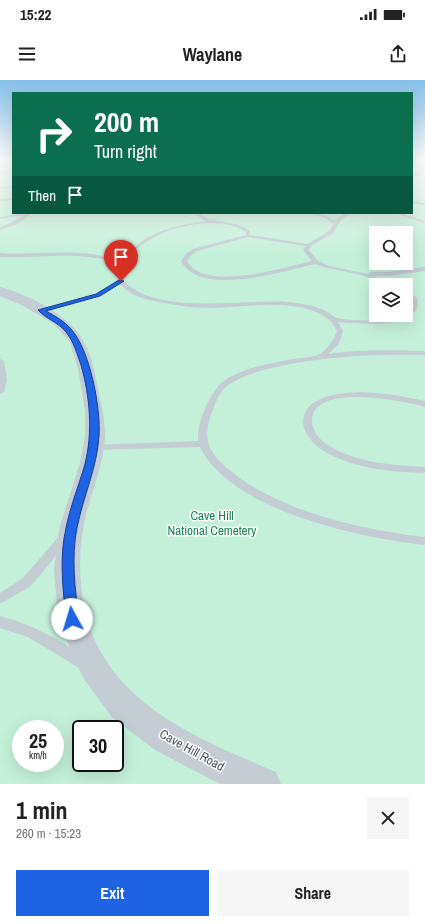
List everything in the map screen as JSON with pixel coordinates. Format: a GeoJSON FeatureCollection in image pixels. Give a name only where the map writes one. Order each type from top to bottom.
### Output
{"type":"FeatureCollection","features":[{"type":"Feature","properties":{"kind":"street","name":"Cave Hill Road"},"geometry":{"type":"LineString","coordinates":[[0,291],[27,302],[41,310],[59,321],[69,331],[77,342],[91,388],[95,436],[90,463],[71,529],[67,570],[72,619],[94,669],[123,706],[166,738],[226,769],[264,784]]}},
{"type":"Feature","properties":{"kind":"lane"},"geometry":{"type":"LineString","coordinates":[[0,200],[12,199]]}},
{"type":"Feature","properties":{"kind":"lane"},"geometry":{"type":"LineString","coordinates":[[413,202],[425,204]]}},
{"type":"Feature","properties":{"kind":"lane"},"geometry":{"type":"LineString","coordinates":[[413,205],[425,204]]}},
{"type":"Feature","properties":{"kind":"lane"},"geometry":{"type":"LineString","coordinates":[[0,218],[23,214]]}},
{"type":"Feature","properties":{"kind":"lane"},"geometry":{"type":"LineString","coordinates":[[0,229],[15,223],[28,214]]}},
{"type":"Feature","properties":{"kind":"lane"},"geometry":{"type":"LineString","coordinates":[[197,214],[211,221],[236,225],[248,232],[248,236]]}},
{"type":"Feature","properties":{"kind":"lane"},"geometry":{"type":"LineString","coordinates":[[314,214],[327,217],[336,224]]}},
{"type":"Feature","properties":{"kind":"lane"},"geometry":{"type":"LineString","coordinates":[[347,214],[339,219],[335,229],[330,233],[314,240],[308,245],[306,250],[316,262],[327,267],[363,274],[373,278]]}},
{"type":"Feature","properties":{"kind":"lane"},"geometry":{"type":"LineString","coordinates":[[399,214],[425,222]]}},
{"type":"Feature","properties":{"kind":"lane"},"geometry":{"type":"LineString","coordinates":[[41,310],[98,295],[121,281],[124,264],[128,255],[135,248],[151,238],[169,230],[211,221]]}},
{"type":"Feature","properties":{"kind":"lane"},"geometry":{"type":"LineString","coordinates":[[308,245],[248,236],[195,250],[188,255],[184,261],[187,268],[196,272],[209,276],[228,278],[268,274],[282,269],[316,262]]}},
{"type":"Feature","properties":{"kind":"lane"},"geometry":{"type":"LineString","coordinates":[[0,254],[27,256],[77,253],[111,258],[124,264]]}},
{"type":"Feature","properties":{"kind":"lane"},"geometry":{"type":"LineString","coordinates":[[363,274],[389,274],[425,269]]}},
{"type":"Feature","properties":{"kind":"lane"},"geometry":{"type":"LineString","coordinates":[[121,281],[128,290],[155,300],[184,305],[292,305],[316,310],[332,319],[369,322]]}},
{"type":"Feature","properties":{"kind":"lane"},"geometry":{"type":"LineString","coordinates":[[413,297],[417,306],[413,313]]}},
{"type":"Feature","properties":{"kind":"lane"},"geometry":{"type":"LineString","coordinates":[[322,355],[335,344],[340,331],[332,319]]}},
{"type":"Feature","properties":{"kind":"lane"},"geometry":{"type":"LineString","coordinates":[[425,352],[322,355],[253,370],[223,384],[210,405],[204,423],[202,444],[213,461],[238,483],[280,506],[326,522],[405,539],[425,541]]}},
{"type":"Feature","properties":{"kind":"lane"},"geometry":{"type":"LineString","coordinates":[[0,361],[4,374],[3,387],[0,392]]}},
{"type":"Feature","properties":{"kind":"lane"},"geometry":{"type":"LineString","coordinates":[[425,404],[387,395],[340,396],[318,402],[309,413],[308,428],[321,444],[342,456],[390,468],[425,470]]}},
{"type":"Feature","properties":{"kind":"lane"},"geometry":{"type":"LineString","coordinates":[[93,448],[202,444]]}},
{"type":"Feature","properties":{"kind":"lane"},"geometry":{"type":"LineString","coordinates":[[0,599],[27,582],[71,529]]}},
{"type":"Feature","properties":{"kind":"lane"},"geometry":{"type":"LineString","coordinates":[[0,622],[10,623],[47,640],[94,669]]}},
{"type":"Feature","properties":{"kind":"green space","name":"Cave Hill National Cemetery"},"geometry":{"type":"Polygon","coordinates":[[[0,192],[12,192],[12,214],[413,214],[413,192],[425,192],[425,784],[0,784],[0,192]]]}},
{"type":"Feature","properties":{"kind":"route"},"geometry":{"type":"LineString","coordinates":[[72,619],[67,570],[71,529],[90,463],[95,436],[94,410],[91,388],[77,342],[59,321],[41,310],[63,306],[98,295],[112,288],[121,281]]}}]}
